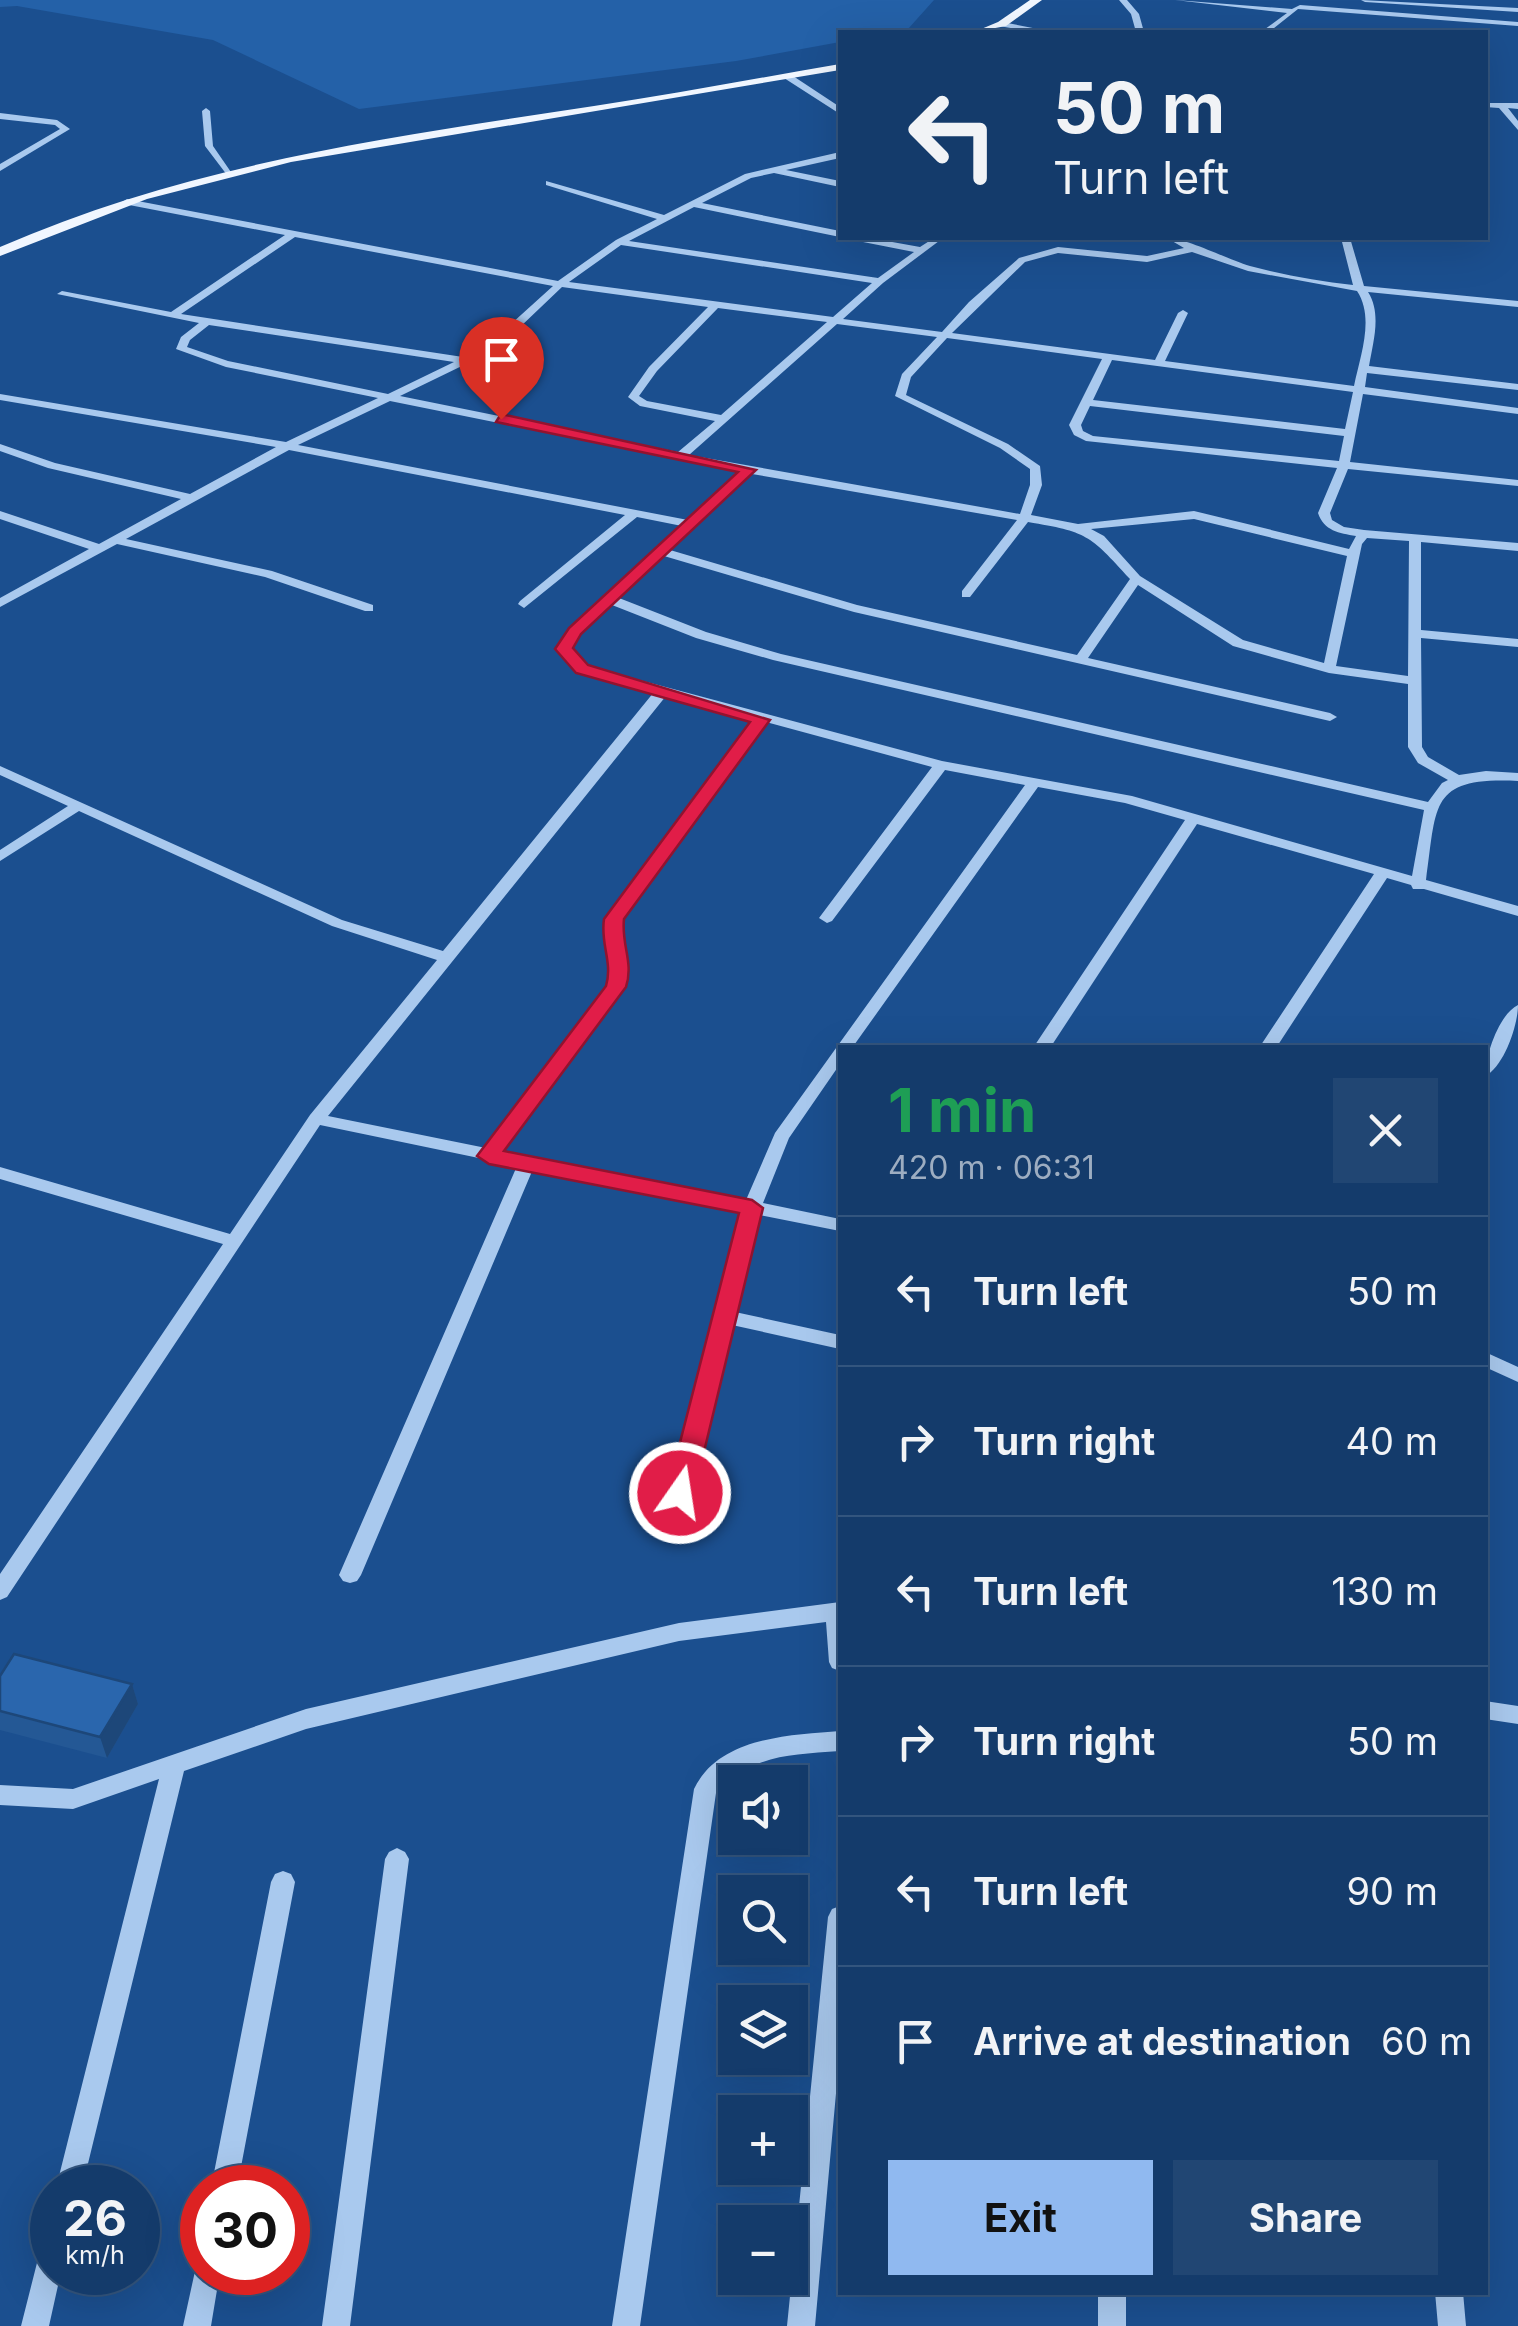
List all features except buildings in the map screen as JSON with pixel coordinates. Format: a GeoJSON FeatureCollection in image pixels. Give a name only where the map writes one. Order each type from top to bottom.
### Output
{"type":"FeatureCollection","features":[{"type":"Feature","properties":{"kind":"main road"},"geometry":{"type":"LineString","coordinates":[[985,30],[1035,3]]}},
{"type":"Feature","properties":{"kind":"main road"},"geometry":{"type":"LineString","coordinates":[[0,252],[59,224],[230,173],[373,142],[676,98],[838,67]]}},
{"type":"Feature","properties":{"kind":"street"},"geometry":{"type":"LineString","coordinates":[[1122,0],[1135,14],[1139,30]]}},
{"type":"Feature","properties":{"kind":"street"},"geometry":{"type":"LineString","coordinates":[[1179,0],[1459,30]]}},
{"type":"Feature","properties":{"kind":"street"},"geometry":{"type":"LineString","coordinates":[[1269,30],[1313,0]]}},
{"type":"Feature","properties":{"kind":"street"},"geometry":{"type":"LineString","coordinates":[[1365,0],[1518,10]]}},
{"type":"Feature","properties":{"kind":"street"},"geometry":{"type":"LineString","coordinates":[[1293,11],[1518,24]]}},
{"type":"Feature","properties":{"kind":"street"},"geometry":{"type":"LineString","coordinates":[[1002,24],[1033,30]]}},
{"type":"Feature","properties":{"kind":"street"},"geometry":{"type":"LineString","coordinates":[[1488,33],[1518,36]]}},
{"type":"Feature","properties":{"kind":"street"},"geometry":{"type":"LineString","coordinates":[[787,76],[838,110]]}},
{"type":"Feature","properties":{"kind":"street"},"geometry":{"type":"LineString","coordinates":[[1488,106],[1518,106]]}},
{"type":"Feature","properties":{"kind":"street"},"geometry":{"type":"LineString","coordinates":[[1502,106],[1518,127]]}},
{"type":"Feature","properties":{"kind":"street"},"geometry":{"type":"LineString","coordinates":[[206,111],[209,146],[230,173]]}},
{"type":"Feature","properties":{"kind":"street"},"geometry":{"type":"LineString","coordinates":[[0,116],[57,123],[66,129],[0,168]]}},
{"type":"Feature","properties":{"kind":"street"},"geometry":{"type":"LineString","coordinates":[[0,604],[287,446],[464,360],[516,326],[560,284],[619,242],[768,169],[838,155]]}},
{"type":"Feature","properties":{"kind":"street"},"geometry":{"type":"LineString","coordinates":[[768,169],[838,184]]}},
{"type":"Feature","properties":{"kind":"street"},"geometry":{"type":"LineString","coordinates":[[548,183],[664,218]]}},
{"type":"Feature","properties":{"kind":"street"},"geometry":{"type":"LineString","coordinates":[[127,202],[560,284],[1518,412]]}},
{"type":"Feature","properties":{"kind":"street"},"geometry":{"type":"LineString","coordinates":[[691,204],[838,234]]}},
{"type":"Feature","properties":{"kind":"street"},"geometry":{"type":"LineString","coordinates":[[175,313],[293,234]]}},
{"type":"Feature","properties":{"kind":"street"},"geometry":{"type":"LineString","coordinates":[[868,240],[919,250]]}},
{"type":"Feature","properties":{"kind":"street"},"geometry":{"type":"LineString","coordinates":[[681,456],[880,281],[936,240]]}},
{"type":"Feature","properties":{"kind":"street"},"geometry":{"type":"LineString","coordinates":[[1175,240],[1191,249],[1295,276],[1518,304]]}},
{"type":"Feature","properties":{"kind":"street"},"geometry":{"type":"LineString","coordinates":[[1347,240],[1360,287],[1369,302],[1371,328],[1344,465],[1324,512],[1327,522],[1340,530],[1364,534],[1518,548]]}},
{"type":"Feature","properties":{"kind":"street"},"geometry":{"type":"LineString","coordinates":[[619,242],[880,281]]}},
{"type":"Feature","properties":{"kind":"street"},"geometry":{"type":"LineString","coordinates":[[966,594],[1025,516],[1038,482],[1036,468],[1004,446],[900,396],[906,376],[1022,260],[1058,250],[1148,259],[1191,249]]}},
{"type":"Feature","properties":{"kind":"street"},"geometry":{"type":"LineString","coordinates":[[62,294],[206,322],[464,360]]}},
{"type":"Feature","properties":{"kind":"street"},"geometry":{"type":"LineString","coordinates":[[714,306],[653,369],[633,398],[644,404],[722,419]]}},
{"type":"Feature","properties":{"kind":"street"},"geometry":{"type":"LineString","coordinates":[[1159,363],[1183,313]]}},
{"type":"Feature","properties":{"kind":"street"},"geometry":{"type":"LineString","coordinates":[[206,322],[185,339],[181,349],[226,364],[749,470],[1078,527],[1100,540],[1136,579],[1238,644],[1329,670],[1415,682]]}},
{"type":"Feature","properties":{"kind":"street"},"geometry":{"type":"LineString","coordinates":[[1110,356],[1075,424],[1078,434],[1090,439],[1518,483]]}},
{"type":"Feature","properties":{"kind":"street"},"geometry":{"type":"LineString","coordinates":[[1364,369],[1518,387]]}},
{"type":"Feature","properties":{"kind":"street"},"geometry":{"type":"LineString","coordinates":[[0,397],[287,446],[689,524]]}},
{"type":"Feature","properties":{"kind":"street"},"geometry":{"type":"LineString","coordinates":[[1086,402],[1349,433]]}},
{"type":"Feature","properties":{"kind":"street"},"geometry":{"type":"LineString","coordinates":[[0,446],[52,466],[191,498]]}},
{"type":"Feature","properties":{"kind":"street"},"geometry":{"type":"LineString","coordinates":[[749,470],[574,632],[564,649],[582,669],[761,720],[941,765],[1194,818],[1418,886],[1518,911]]}},
{"type":"Feature","properties":{"kind":"street"},"geometry":{"type":"LineString","coordinates":[[524,604],[634,514]]}},
{"type":"Feature","properties":{"kind":"street"},"geometry":{"type":"LineString","coordinates":[[1078,527],[1174,514],[1205,516],[1354,554]]}},
{"type":"Feature","properties":{"kind":"street"},"geometry":{"type":"LineString","coordinates":[[0,516],[101,548]]}},
{"type":"Feature","properties":{"kind":"street"},"geometry":{"type":"LineString","coordinates":[[1329,670],[1354,554],[1364,534]]}},
{"type":"Feature","properties":{"kind":"street"},"geometry":{"type":"LineString","coordinates":[[1415,538],[1415,747],[1423,760],[1454,778],[1518,777]]}},
{"type":"Feature","properties":{"kind":"street"},"geometry":{"type":"LineString","coordinates":[[116,540],[268,574],[368,608]]}},
{"type":"Feature","properties":{"kind":"street"},"geometry":{"type":"LineString","coordinates":[[661,551],[854,608],[1330,717]]}},
{"type":"Feature","properties":{"kind":"street"},"geometry":{"type":"LineString","coordinates":[[1081,658],[1136,579]]}},
{"type":"Feature","properties":{"kind":"street"},"geometry":{"type":"LineString","coordinates":[[608,600],[701,636],[778,656],[1431,807]]}},
{"type":"Feature","properties":{"kind":"street"},"geometry":{"type":"LineString","coordinates":[[1415,633],[1518,643]]}},
{"type":"Feature","properties":{"kind":"street"},"geometry":{"type":"LineString","coordinates":[[0,1591],[316,1119],[661,693]]}},
{"type":"Feature","properties":{"kind":"street"},"geometry":{"type":"LineString","coordinates":[[489,1156],[616,987],[622,967],[612,936],[614,919],[761,720]]}},
{"type":"Feature","properties":{"kind":"street"},"geometry":{"type":"LineString","coordinates":[[827,918],[941,765]]}},
{"type":"Feature","properties":{"kind":"street"},"geometry":{"type":"LineString","coordinates":[[0,770],[337,923],[448,958]]}},
{"type":"Feature","properties":{"kind":"street"},"geometry":{"type":"LineString","coordinates":[[1418,886],[1431,807],[1454,778]]}},
{"type":"Feature","properties":{"kind":"street"},"geometry":{"type":"LineString","coordinates":[[846,1045],[1034,782]]}},
{"type":"Feature","properties":{"kind":"street"},"geometry":{"type":"LineString","coordinates":[[0,857],[79,805]]}},
{"type":"Feature","properties":{"kind":"street"},"geometry":{"type":"LineString","coordinates":[[1043,1045],[1194,818]]}},
{"type":"Feature","properties":{"kind":"street"},"geometry":{"type":"LineString","coordinates":[[1268,1045],[1382,874]]}},
{"type":"Feature","properties":{"kind":"street"},"geometry":{"type":"LineString","coordinates":[[1488,1065],[1518,1010]]}},
{"type":"Feature","properties":{"kind":"street"},"geometry":{"type":"LineString","coordinates":[[680,1493],[721,1316],[752,1208],[781,1137],[838,1056]]}},
{"type":"Feature","properties":{"kind":"street"},"geometry":{"type":"LineString","coordinates":[[316,1119],[526,1165],[838,1225]]}},
{"type":"Feature","properties":{"kind":"street"},"geometry":{"type":"LineString","coordinates":[[350,1575],[526,1165]]}},
{"type":"Feature","properties":{"kind":"street"},"geometry":{"type":"LineString","coordinates":[[0,1173],[233,1241]]}},
{"type":"Feature","properties":{"kind":"street"},"geometry":{"type":"LineString","coordinates":[[721,1316],[838,1342]]}},
{"type":"Feature","properties":{"kind":"street"},"geometry":{"type":"LineString","coordinates":[[1488,1360],[1518,1374]]}},
{"type":"Feature","properties":{"kind":"street"},"geometry":{"type":"LineString","coordinates":[[0,1795],[73,1798],[306,1719],[642,1641],[838,1611]]}},
{"type":"Feature","properties":{"kind":"street"},"geometry":{"type":"LineString","coordinates":[[1488,1710],[1518,1715]]}},
{"type":"Feature","properties":{"kind":"street"},"geometry":{"type":"LineString","coordinates":[[626,2326],[705,1788],[728,1763],[761,1748],[838,1741]]}},
{"type":"Feature","properties":{"kind":"street"},"geometry":{"type":"LineString","coordinates":[[75,2165],[174,1764]]}},
{"type":"Feature","properties":{"kind":"street"},"geometry":{"type":"LineString","coordinates":[[336,2326],[398,1859]]}},
{"type":"Feature","properties":{"kind":"street"},"geometry":{"type":"LineString","coordinates":[[228,2165],[282,1882]]}},
{"type":"Feature","properties":{"kind":"street"},"geometry":{"type":"LineString","coordinates":[[801,2326],[838,1938]]}},
{"type":"Feature","properties":{"kind":"street"},"geometry":{"type":"LineString","coordinates":[[35,2326],[42,2295]]}},
{"type":"Feature","properties":{"kind":"street"},"geometry":{"type":"LineString","coordinates":[[196,2326],[202,2295]]}},
{"type":"Feature","properties":{"kind":"street"},"geometry":{"type":"LineString","coordinates":[[1112,2295],[1112,2326]]}},
{"type":"Feature","properties":{"kind":"street"},"geometry":{"type":"LineString","coordinates":[[1450,2295],[1452,2326]]}},
{"type":"Feature","properties":{"kind":"shaded area"},"geometry":{"type":"Polygon","coordinates":[[[0,0],[934,0],[908,29],[838,30],[838,42],[736,61],[359,109],[213,40],[17,6],[0,7],[0,0]]]}},
{"type":"Feature","properties":{"kind":"route"},"geometry":{"type":"LineString","coordinates":[[501,419],[749,470],[574,632],[564,649],[582,669],[761,720],[645,871],[614,919],[612,936],[620,950],[622,967],[616,987],[489,1156],[752,1208],[721,1316],[680,1493]]}}]}
